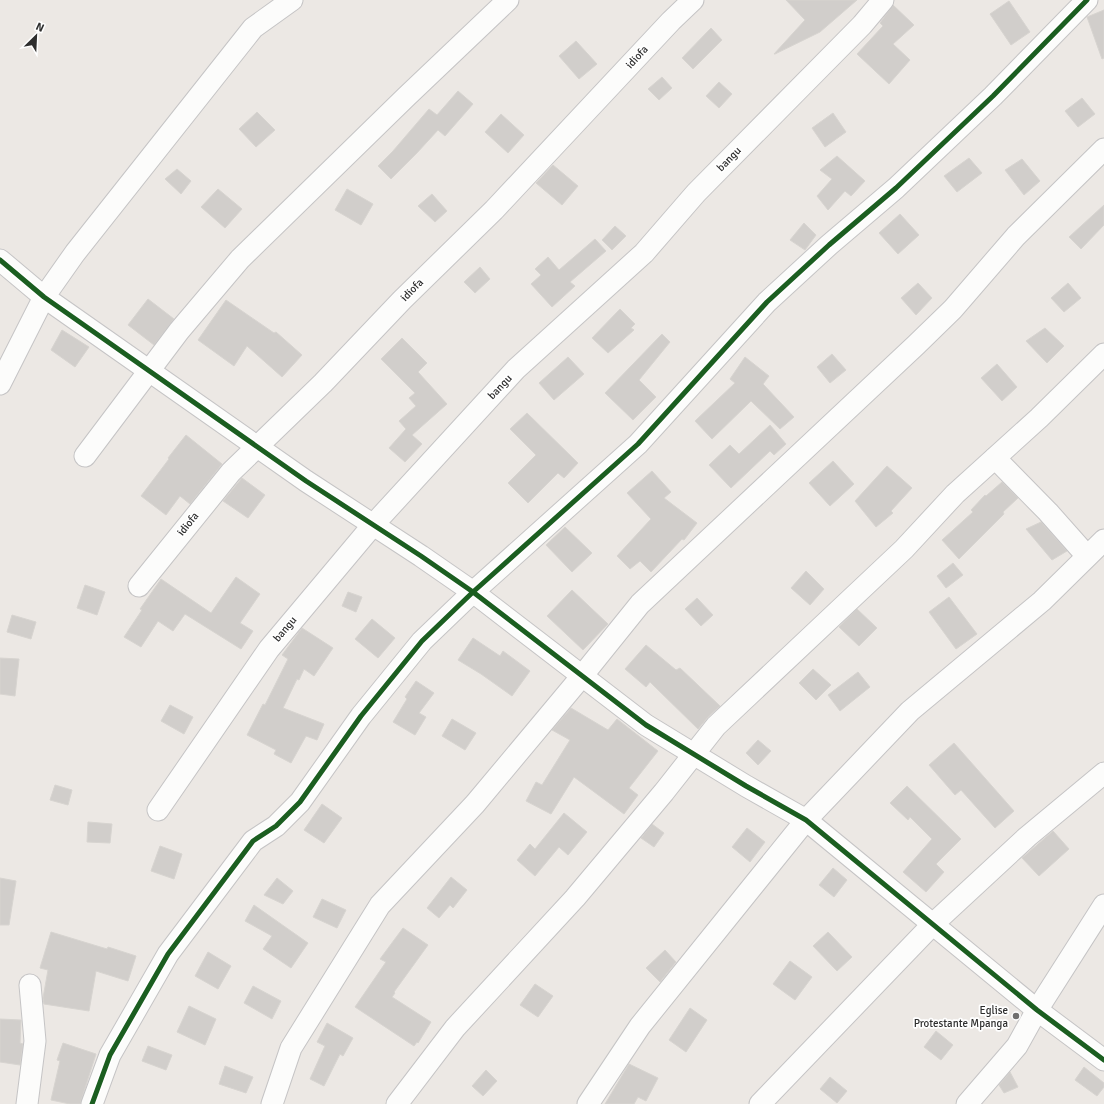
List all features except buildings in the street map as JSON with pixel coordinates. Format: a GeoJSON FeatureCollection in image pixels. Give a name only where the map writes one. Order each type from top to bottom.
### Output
{"type":"FeatureCollection","features":[{"type":"Feature","properties":{"kind":"street"},"geometry":{"type":"LineString","coordinates":[[0,384],[44,297],[75,253],[253,28],[292,0]]}},
{"type":"Feature","properties":{"kind":"street"},"geometry":{"type":"LineString","coordinates":[[85,456],[179,331],[240,259],[508,0]]}},
{"type":"Feature","properties":{"kind":"street","name":"idiofa"},"geometry":{"type":"LineString","coordinates":[[139,586],[231,472],[323,383],[402,300],[494,210],[650,43],[693,0]]}},
{"type":"Feature","properties":{"kind":"street","name":"bangu"},"geometry":{"type":"LineString","coordinates":[[158,810],[269,649],[373,525],[516,369],[644,253],[696,193],[862,25],[883,0]]}},
{"type":"Feature","properties":{"kind":"street"},"geometry":{"type":"LineString","coordinates":[[92,1104],[110,1055],[168,954],[253,841],[276,826],[300,802],[361,716],[422,641],[473,592],[638,444],[767,302],[896,188],[993,96],[1086,0]]}},
{"type":"Feature","properties":{"kind":"street"},"geometry":{"type":"LineString","coordinates":[[272,1104],[291,1048],[380,904],[475,804],[640,604],[953,309],[1016,236],[1104,149]]}},
{"type":"Feature","properties":{"kind":"street"},"geometry":{"type":"LineString","coordinates":[[0,260],[44,297],[306,481],[473,592],[646,725],[746,786],[806,820],[1037,1010],[1104,1060]]}},
{"type":"Feature","properties":{"kind":"street"},"geometry":{"type":"LineString","coordinates":[[397,1104],[456,1028],[575,898],[695,755],[716,726],[904,549],[955,494],[1104,354]]}},
{"type":"Feature","properties":{"kind":"street"},"geometry":{"type":"LineString","coordinates":[[995,458],[1048,512],[1087,556]]}},
{"type":"Feature","properties":{"kind":"street"},"geometry":{"type":"LineString","coordinates":[[588,1104],[640,1026],[806,820],[910,711],[1042,601],[1104,540]]}},
{"type":"Feature","properties":{"kind":"street"},"geometry":{"type":"LineString","coordinates":[[760,1104],[933,924],[1027,838],[1104,773]]}},
{"type":"Feature","properties":{"kind":"street"},"geometry":{"type":"LineString","coordinates":[[967,1104],[1016,1046],[1037,1010],[1104,905]]}},
{"type":"Feature","properties":{"kind":"street"},"geometry":{"type":"LineString","coordinates":[[27,1104],[35,1042],[30,985]]}},
{"type":"Feature","properties":{"kind":"cycle path"},"geometry":{"type":"LineString","coordinates":[[92,1104],[110,1055],[168,954],[253,841],[276,826],[300,802],[361,716],[422,641],[473,592],[638,444],[767,302],[829,245],[896,188],[993,96],[1087,0]]}},
{"type":"Feature","properties":{"kind":"cycle path"},"geometry":{"type":"LineString","coordinates":[[0,260],[44,297],[306,481],[473,592],[646,725],[746,786],[806,820],[1037,1010],[1104,1060]]}},
{"type":"Feature","properties":{"kind":"place","name":"Eglise Protestante Mpanga"},"geometry":{"type":"Point","coordinates":[1016,1016]}}]}
